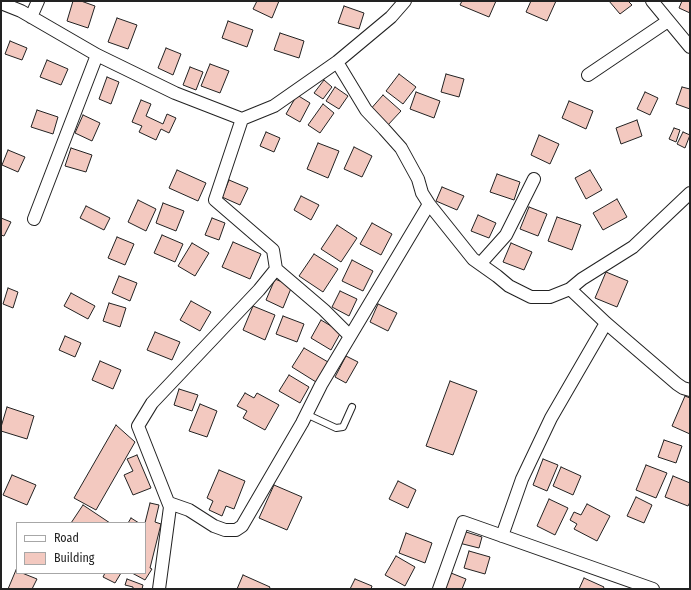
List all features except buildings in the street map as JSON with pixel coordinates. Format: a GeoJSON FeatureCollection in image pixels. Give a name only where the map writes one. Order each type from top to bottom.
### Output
{"type":"FeatureCollection","features":[{"type":"Feature","properties":{"kind":"street"},"geometry":{"type":"LineString","coordinates":[[31,17],[38,1]]}},
{"type":"Feature","properties":{"kind":"street"},"geometry":{"type":"LineString","coordinates":[[1,3],[21,11],[97,55],[174,93],[242,119],[274,106],[337,62],[391,17],[405,1]]}},
{"type":"Feature","properties":{"kind":"street"},"geometry":{"type":"LineString","coordinates":[[652,1],[689,45]]}},
{"type":"Feature","properties":{"kind":"street"},"geometry":{"type":"LineString","coordinates":[[588,75],[668,21]]}},
{"type":"Feature","properties":{"kind":"street"},"geometry":{"type":"LineString","coordinates":[[34,219],[97,55]]}},
{"type":"Feature","properties":{"kind":"street"},"geometry":{"type":"LineString","coordinates":[[337,62],[366,110],[400,148],[418,179],[422,194],[473,259],[509,286],[531,297],[550,297],[570,289],[582,279],[633,247],[690,193]]}},
{"type":"Feature","properties":{"kind":"street"},"geometry":{"type":"LineString","coordinates":[[242,119],[215,200],[274,250],[276,268],[324,310],[350,336]]}},
{"type":"Feature","properties":{"kind":"street"},"geometry":{"type":"LineString","coordinates":[[480,264],[506,235],[534,180]]}},
{"type":"Feature","properties":{"kind":"street"},"geometry":{"type":"LineString","coordinates":[[169,503],[189,510],[214,526],[225,530],[236,530],[242,526],[284,454],[321,385],[429,204]]}},
{"type":"Feature","properties":{"kind":"street"},"geometry":{"type":"LineString","coordinates":[[159,589],[170,507],[138,426],[152,403],[259,290],[276,268]]}},
{"type":"Feature","properties":{"kind":"street"},"geometry":{"type":"LineString","coordinates":[[570,289],[606,323],[676,384],[690,390]]}},
{"type":"Feature","properties":{"kind":"street"},"geometry":{"type":"LineString","coordinates":[[502,536],[522,478],[538,445],[606,323]]}},
{"type":"Feature","properties":{"kind":"street"},"geometry":{"type":"LineString","coordinates":[[439,589],[463,522],[653,589]]}},
{"type":"Feature","properties":{"kind":"lane"},"geometry":{"type":"LineString","coordinates":[[306,414],[336,428],[343,427],[352,407]]}}]}
